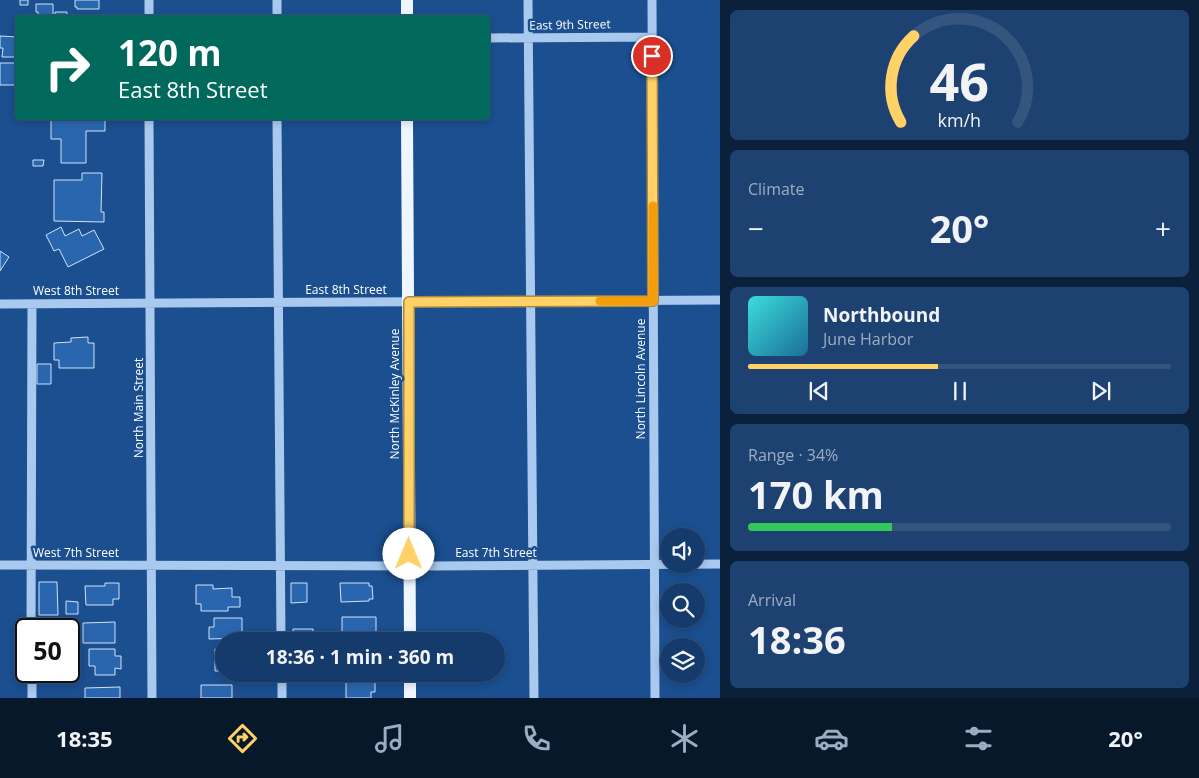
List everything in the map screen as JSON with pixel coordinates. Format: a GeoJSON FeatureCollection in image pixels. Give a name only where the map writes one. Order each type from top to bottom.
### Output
{"type":"FeatureCollection","features":[{"type":"Feature","properties":{"kind":"main road"},"geometry":{"type":"LineString","coordinates":[[407,0],[407,15]]}},
{"type":"Feature","properties":{"kind":"main road","name":"North McKinley Avenue"},"geometry":{"type":"LineString","coordinates":[[407,120],[410,632]]}},
{"type":"Feature","properties":{"kind":"main road"},"geometry":{"type":"LineString","coordinates":[[410,682],[410,698]]}},
{"type":"Feature","properties":{"kind":"street"},"geometry":{"type":"LineString","coordinates":[[148,15],[149,0]]}},
{"type":"Feature","properties":{"kind":"street"},"geometry":{"type":"LineString","coordinates":[[277,0],[277,15]]}},
{"type":"Feature","properties":{"kind":"street"},"geometry":{"type":"LineString","coordinates":[[528,0],[529,302],[534,698]]}},
{"type":"Feature","properties":{"kind":"street","name":"North Lincoln Avenue"},"geometry":{"type":"LineString","coordinates":[[652,0],[655,698]]}},
{"type":"Feature","properties":{"kind":"street","name":"East 9th Street"},"geometry":{"type":"LineString","coordinates":[[490,38],[652,37]]}},
{"type":"Feature","properties":{"kind":"street","name":"North Main Street"},"geometry":{"type":"LineString","coordinates":[[149,120],[152,304],[152,698]]}},
{"type":"Feature","properties":{"kind":"street"},"geometry":{"type":"LineString","coordinates":[[277,120],[281,632]]}},
{"type":"Feature","properties":{"kind":"street","name":"East 8th Street"},"geometry":{"type":"LineString","coordinates":[[152,304],[720,300]]}},
{"type":"Feature","properties":{"kind":"street","name":"West 8th Street"},"geometry":{"type":"LineString","coordinates":[[0,304],[152,304]]}},
{"type":"Feature","properties":{"kind":"street"},"geometry":{"type":"LineString","coordinates":[[31,618],[32,304]]}},
{"type":"Feature","properties":{"kind":"street","name":"West 7th Street"},"geometry":{"type":"LineString","coordinates":[[0,564],[152,566]]}},
{"type":"Feature","properties":{"kind":"street","name":"East 7th Street"},"geometry":{"type":"LineString","coordinates":[[152,566],[720,564]]}},
{"type":"Feature","properties":{"kind":"street"},"geometry":{"type":"LineString","coordinates":[[282,682],[282,698]]}},
{"type":"Feature","properties":{"kind":"street"},"geometry":{"type":"LineString","coordinates":[[32,683],[32,698]]}},
{"type":"Feature","properties":{"kind":"building"},"geometry":{"type":"Polygon","coordinates":[[[20,0],[28,0],[28,5],[20,5],[20,0]]]}},
{"type":"Feature","properties":{"kind":"building"},"geometry":{"type":"Polygon","coordinates":[[[75,0],[99,0],[99,9],[77,9],[75,7],[75,0]]]}},
{"type":"Feature","properties":{"kind":"building"},"geometry":{"type":"Polygon","coordinates":[[[36,4],[53,4],[53,15],[38,15],[38,12],[36,12],[36,4]]]}},
{"type":"Feature","properties":{"kind":"building"},"geometry":{"type":"Polygon","coordinates":[[[55,12],[67,12],[67,15],[55,15],[55,12]]]}},
{"type":"Feature","properties":{"kind":"building"},"geometry":{"type":"Polygon","coordinates":[[[0,36],[15,37],[15,57],[2,57],[3,48],[0,48],[0,36]]]}},
{"type":"Feature","properties":{"kind":"building"},"geometry":{"type":"Polygon","coordinates":[[[0,63],[15,63],[15,85],[0,85],[0,63]]]}},
{"type":"Feature","properties":{"kind":"building"},"geometry":{"type":"Polygon","coordinates":[[[51,120],[105,120],[105,131],[86,131],[86,163],[61,163],[61,139],[51,139],[51,120]]]}},
{"type":"Feature","properties":{"kind":"building"},"geometry":{"type":"Polygon","coordinates":[[[33,160],[44,160],[43,166],[33,166],[33,160]]]}},
{"type":"Feature","properties":{"kind":"building"},"geometry":{"type":"Polygon","coordinates":[[[82,173],[102,173],[101,212],[104,212],[104,222],[54,221],[54,180],[82,180],[82,173]]]}},
{"type":"Feature","properties":{"kind":"building"},"geometry":{"type":"Polygon","coordinates":[[[61,227],[65,236],[79,229],[82,236],[94,230],[104,249],[68,267],[59,249],[54,251],[46,235],[61,227]]]}},
{"type":"Feature","properties":{"kind":"building"},"geometry":{"type":"Polygon","coordinates":[[[0,251],[9,257],[0,271],[0,251]]]}},
{"type":"Feature","properties":{"kind":"building"},"geometry":{"type":"Polygon","coordinates":[[[88,337],[88,343],[94,343],[94,368],[59,368],[59,360],[54,360],[54,343],[71,342],[71,338],[88,337]]]}},
{"type":"Feature","properties":{"kind":"building"},"geometry":{"type":"Polygon","coordinates":[[[37,364],[51,364],[51,384],[37,384],[37,364]]]}},
{"type":"Feature","properties":{"kind":"building"},"geometry":{"type":"Polygon","coordinates":[[[39,582],[57,582],[58,615],[39,615],[39,582]]]}},
{"type":"Feature","properties":{"kind":"building"},"geometry":{"type":"Polygon","coordinates":[[[105,583],[119,583],[119,599],[113,599],[113,605],[86,605],[85,586],[105,586],[105,583]]]}},
{"type":"Feature","properties":{"kind":"building"},"geometry":{"type":"Polygon","coordinates":[[[291,583],[307,583],[307,602],[291,603],[291,583]]]}},
{"type":"Feature","properties":{"kind":"building"},"geometry":{"type":"Polygon","coordinates":[[[340,583],[369,583],[369,586],[372,586],[373,599],[369,599],[369,601],[341,602],[340,583]]]}},
{"type":"Feature","properties":{"kind":"building"},"geometry":{"type":"Polygon","coordinates":[[[196,585],[213,585],[213,589],[232,588],[232,597],[240,597],[240,607],[228,607],[228,611],[201,611],[201,604],[196,604],[196,585]]]}},
{"type":"Feature","properties":{"kind":"building"},"geometry":{"type":"Polygon","coordinates":[[[66,601],[78,602],[78,614],[66,614],[66,601]]]}},
{"type":"Feature","properties":{"kind":"building"},"geometry":{"type":"Polygon","coordinates":[[[342,617],[376,617],[376,632],[342,632],[342,617]]]}},
{"type":"Feature","properties":{"kind":"building"},"geometry":{"type":"Polygon","coordinates":[[[214,618],[242,618],[242,632],[215,632],[215,639],[209,639],[209,627],[214,627],[214,618]]]}},
{"type":"Feature","properties":{"kind":"building"},"geometry":{"type":"Polygon","coordinates":[[[115,622],[115,643],[83,643],[83,623],[115,622]]]}},
{"type":"Feature","properties":{"kind":"building"},"geometry":{"type":"Polygon","coordinates":[[[293,629],[313,629],[313,632],[293,632],[293,629]]]}},
{"type":"Feature","properties":{"kind":"building"},"geometry":{"type":"Polygon","coordinates":[[[89,649],[115,649],[115,656],[121,656],[121,669],[115,668],[115,675],[95,675],[95,666],[89,666],[89,649]]]}},
{"type":"Feature","properties":{"kind":"building"},"geometry":{"type":"Polygon","coordinates":[[[346,682],[375,682],[375,692],[371,692],[371,698],[346,698],[346,682]]]}},
{"type":"Feature","properties":{"kind":"building"},"geometry":{"type":"Polygon","coordinates":[[[201,685],[232,685],[232,698],[201,698],[201,685]]]}},
{"type":"Feature","properties":{"kind":"building"},"geometry":{"type":"Polygon","coordinates":[[[120,687],[120,698],[85,698],[85,688],[120,687]]]}},
{"type":"Feature","properties":{"kind":"slow traffic"},"geometry":{"type":"LineString","coordinates":[[600,301],[653,301],[653,206]]}},
{"type":"Feature","properties":{"kind":"route"},"geometry":{"type":"LineString","coordinates":[[409,554],[409,302],[653,301],[652,56]]}}]}
